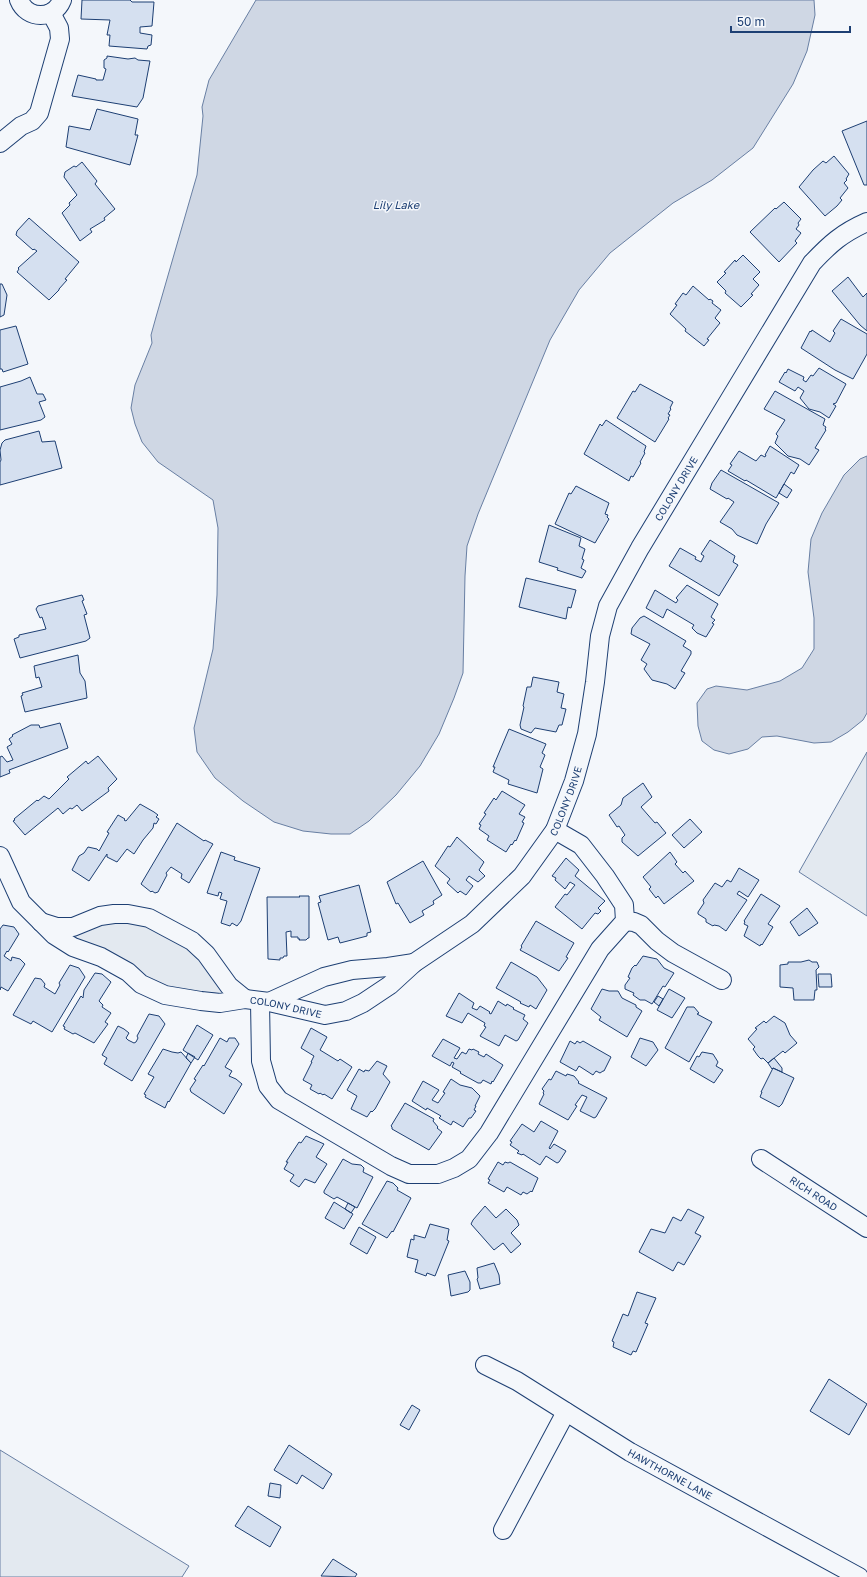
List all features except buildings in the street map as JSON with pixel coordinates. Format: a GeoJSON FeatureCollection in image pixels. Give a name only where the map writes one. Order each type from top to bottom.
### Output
{"type":"FeatureCollection","features":[{"type":"Feature","properties":{"kind":"street"},"geometry":{"type":"LineString","coordinates":[[0,143],[21,126],[32,121],[39,112],[60,39],[57,7],[44,16],[37,15],[29,13],[23,8],[19,0]]}},
{"type":"Feature","properties":{"kind":"street","name":"COLONY DRIVE"},"geometry":{"type":"LineString","coordinates":[[0,891],[21,902],[54,935],[73,947],[101,956],[128,972],[141,984],[165,995],[220,1003],[258,1001],[325,1015],[346,1011],[363,1003],[390,985],[414,963],[472,924],[522,876],[555,830],[574,781],[587,734],[600,636],[608,606],[640,548],[812,263],[834,241],[850,229],[867,222]]}},
{"type":"Feature","properties":{"kind":"street"},"geometry":{"type":"LineString","coordinates":[[258,1001],[261,1061],[268,1086],[278,1100],[391,1166],[409,1174],[439,1177],[469,1159],[489,1133],[600,950],[625,922],[624,905],[605,876],[581,845],[555,830]]}},
{"type":"Feature","properties":{"kind":"street","name":"COLONY DRIVE"},"geometry":{"type":"LineString","coordinates":[[0,856],[21,902]]}},
{"type":"Feature","properties":{"kind":"street"},"geometry":{"type":"LineString","coordinates":[[40,922],[57,927],[73,927],[100,916],[114,914],[128,914],[149,918],[192,941],[206,954],[229,986],[258,1001],[324,977],[352,970],[388,968],[414,963]]}},
{"type":"Feature","properties":{"kind":"street"},"geometry":{"type":"LineString","coordinates":[[625,922],[634,922],[641,925],[673,954],[722,980]]}},
{"type":"Feature","properties":{"kind":"street","name":"RICH ROAD"},"geometry":{"type":"LineString","coordinates":[[761,1159],[867,1228]]}},
{"type":"Feature","properties":{"kind":"street","name":"HAWTHORNE LANE"},"geometry":{"type":"LineString","coordinates":[[486,1365],[517,1381],[630,1452],[859,1577]]}},
{"type":"Feature","properties":{"kind":"street"},"geometry":{"type":"LineString","coordinates":[[503,1530],[566,1412]]}},
{"type":"Feature","properties":{"kind":"shaded area"},"geometry":{"type":"Polygon","coordinates":[[[867,752],[867,916],[799,872],[867,752]]]}},
{"type":"Feature","properties":{"kind":"shaded area"},"geometry":{"type":"Polygon","coordinates":[[[111,920],[131,920],[187,943],[220,982],[224,994],[170,990],[72,941],[73,932],[111,920]]]}},
{"type":"Feature","properties":{"kind":"shaded area"},"geometry":{"type":"Polygon","coordinates":[[[0,1450],[189,1566],[182,1577],[0,1577],[0,1450]]]}},
{"type":"Feature","properties":{"kind":"water","name":"Lily Lake"},"geometry":{"type":"Polygon","coordinates":[[[256,0],[814,0],[815,15],[807,51],[793,84],[753,148],[712,180],[673,203],[610,253],[579,290],[550,340],[478,514],[467,546],[463,673],[454,698],[439,734],[420,766],[396,795],[369,821],[350,834],[331,834],[303,831],[274,822],[243,801],[215,778],[197,752],[194,728],[213,649],[217,595],[218,528],[213,500],[158,462],[142,442],[131,408],[135,385],[152,343],[151,335],[197,175],[203,116],[202,107],[209,80],[256,0]]]}},
{"type":"Feature","properties":{"kind":"water"},"geometry":{"type":"Polygon","coordinates":[[[867,456],[867,713],[863,720],[848,732],[831,742],[814,743],[777,736],[762,737],[748,749],[729,754],[714,750],[702,741],[698,726],[697,703],[707,689],[716,686],[747,690],[780,681],[802,668],[814,649],[814,618],[808,572],[811,539],[822,513],[844,475],[860,459],[867,456]]]}}]}
